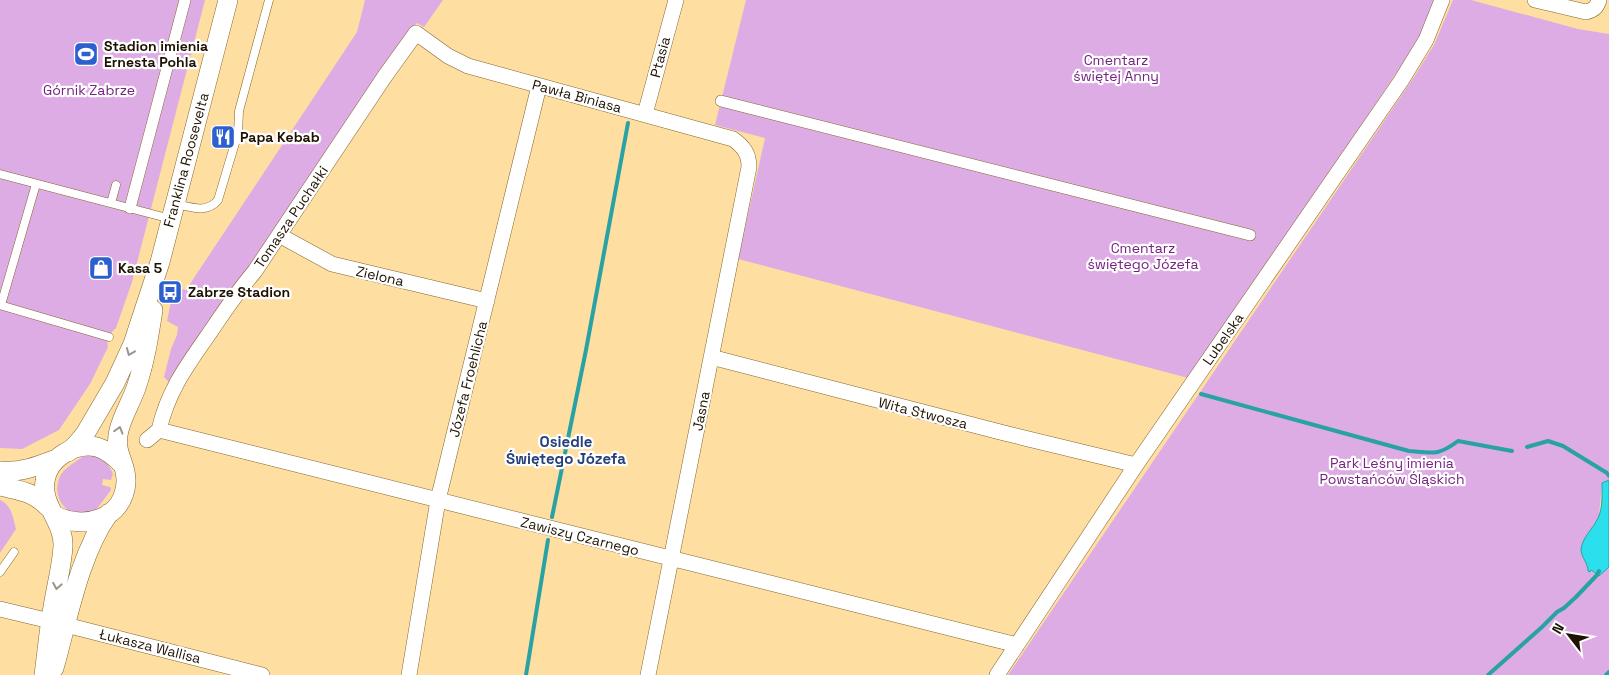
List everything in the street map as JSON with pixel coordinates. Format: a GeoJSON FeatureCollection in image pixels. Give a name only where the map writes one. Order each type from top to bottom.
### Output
{"type":"FeatureCollection","features":[{"type":"Feature","properties":{"kind":"street"},"geometry":{"type":"LineString","coordinates":[[130,208],[185,0]]}},
{"type":"Feature","properties":{"kind":"street","name":"Franklina Roosevelta"},"geometry":{"type":"LineString","coordinates":[[62,455],[76,445],[85,434],[124,366],[133,344],[160,262],[228,0]]}},
{"type":"Feature","properties":{"kind":"street","name":"Ptasia"},"geometry":{"type":"LineString","coordinates":[[645,114],[676,0]]}},
{"type":"Feature","properties":{"kind":"street","name":"Lubelska"},"geometry":{"type":"LineString","coordinates":[[997,675],[1136,465],[1401,81],[1426,40],[1442,0]]}},
{"type":"Feature","properties":{"kind":"street"},"geometry":{"type":"LineString","coordinates":[[1535,0],[1586,12],[1596,5]]}},
{"type":"Feature","properties":{"kind":"street","name":"Pawła Biniasa"},"geometry":{"type":"LineString","coordinates":[[416,33],[448,56],[468,66],[733,139],[744,148]]}},
{"type":"Feature","properties":{"kind":"street","name":"Tomasza Puchałki"},"geometry":{"type":"LineString","coordinates":[[159,430],[166,404],[176,382],[279,235],[384,76],[416,33]]}},
{"type":"Feature","properties":{"kind":"street","name":"Józefa Froehlicha"},"geometry":{"type":"LineString","coordinates":[[409,675],[438,500],[539,86]]}},
{"type":"Feature","properties":{"kind":"street"},"geometry":{"type":"LineString","coordinates":[[721,101],[1250,235]]}},
{"type":"Feature","properties":{"kind":"street","name":"Jasna"},"geometry":{"type":"LineString","coordinates":[[648,675],[749,168],[748,154],[744,148]]}},
{"type":"Feature","properties":{"kind":"street","name":"Zielona"},"geometry":{"type":"LineString","coordinates":[[279,235],[332,264],[487,301]]}},
{"type":"Feature","properties":{"kind":"street","name":"Franklina Roosevelta"},"geometry":{"type":"LineString","coordinates":[[122,464],[117,447],[117,438],[146,354],[160,262]]}},
{"type":"Feature","properties":{"kind":"street","name":"Wita Stwosza"},"geometry":{"type":"LineString","coordinates":[[711,357],[1136,465]]}},
{"type":"Feature","properties":{"kind":"street"},"geometry":{"type":"LineString","coordinates":[[147,440],[159,430]]}},
{"type":"Feature","properties":{"kind":"street","name":"Zawiszy Czarnego"},"geometry":{"type":"LineString","coordinates":[[159,430],[1017,645]]}},
{"type":"Feature","properties":{"kind":"street"},"geometry":{"type":"LineString","coordinates":[[0,471],[15,472],[38,466],[81,447],[98,448],[108,452],[122,464],[126,478],[121,499],[111,510],[96,521],[88,522],[70,522],[51,511],[41,499],[32,494],[0,486]]}},
{"type":"Feature","properties":{"kind":"street"},"geometry":{"type":"LineString","coordinates":[[52,675],[58,623],[63,545],[60,530],[44,489],[50,466],[62,455]]}},
{"type":"Feature","properties":{"kind":"street"},"geometry":{"type":"LineString","coordinates":[[44,675],[58,623],[79,579],[94,540],[111,510]]}},
{"type":"Feature","properties":{"kind":"street","name":"Łukasza Wallisa"},"geometry":{"type":"LineString","coordinates":[[0,609],[262,675]]}},
{"type":"Feature","properties":{"kind":"lane"},"geometry":{"type":"LineString","coordinates":[[0,174],[130,208],[173,211],[211,207],[218,200],[238,132],[239,111],[269,0]]}},
{"type":"Feature","properties":{"kind":"lane"},"geometry":{"type":"LineString","coordinates":[[36,184],[0,305],[109,337]]}},
{"type":"Feature","properties":{"kind":"lane"},"geometry":{"type":"LineString","coordinates":[[111,203],[116,185]]}},
{"type":"Feature","properties":{"kind":"lane"},"geometry":{"type":"LineString","coordinates":[[0,572],[14,552]]}},
{"type":"Feature","properties":{"kind":"green space","name":"Górnik Zabrze"},"geometry":{"type":"Polygon","coordinates":[[[0,0],[205,0],[132,282],[116,328],[109,337],[108,347],[90,384],[59,430],[22,449],[0,448],[0,0]]]}},
{"type":"Feature","properties":{"kind":"green space"},"geometry":{"type":"Polygon","coordinates":[[[365,0],[443,0],[424,27],[417,23],[171,384],[164,377],[178,327],[167,321],[174,287],[186,290],[357,32],[365,0]]]}},
{"type":"Feature","properties":{"kind":"green space","name":"Cmentarz świętego Józefa"},"geometry":{"type":"Polygon","coordinates":[[[746,0],[1438,0],[1417,42],[1192,379],[738,259],[765,138],[715,125],[746,0]]]}},
{"type":"Feature","properties":{"kind":"green space","name":"Park Leśny imienia Powstańców Śląskich"},"geometry":{"type":"Polygon","coordinates":[[[1453,0],[1471,0],[1578,29],[1609,34],[1609,480],[1602,483],[1599,516],[1586,535],[1583,557],[1588,566],[1587,569],[1599,576],[1609,567],[1609,675],[1008,675],[1414,77],[1434,45],[1453,0]]]}},
{"type":"Feature","properties":{"kind":"green space"},"geometry":{"type":"Polygon","coordinates":[[[86,453],[103,460],[109,465],[113,474],[111,480],[103,479],[102,485],[110,487],[111,490],[93,514],[73,512],[63,506],[57,490],[62,473],[86,453]]]}},
{"type":"Feature","properties":{"kind":"green space"},"geometry":{"type":"Polygon","coordinates":[[[0,500],[10,508],[16,529],[0,553],[0,500]]]}},
{"type":"Feature","properties":{"kind":"water"},"geometry":{"type":"Polygon","coordinates":[[[1609,480],[1609,567],[1599,576],[1591,570],[1590,572],[1588,571],[1581,549],[1584,540],[1600,514],[1602,483],[1609,480]]]}},
{"type":"Feature","properties":{"kind":"waterway"},"geometry":{"type":"LineString","coordinates":[[552,517],[586,350],[628,123]]}},
{"type":"Feature","properties":{"kind":"waterway"},"geometry":{"type":"LineString","coordinates":[[1201,394],[1409,451],[1440,451],[1458,441],[1512,451]]}},
{"type":"Feature","properties":{"kind":"waterway"},"geometry":{"type":"LineString","coordinates":[[1527,447],[1548,441],[1563,446],[1609,476]]}},
{"type":"Feature","properties":{"kind":"waterway"},"geometry":{"type":"LineString","coordinates":[[526,675],[548,540]]}},
{"type":"Feature","properties":{"kind":"waterway"},"geometry":{"type":"LineString","coordinates":[[1488,675],[1576,597],[1599,571]]}},
{"type":"Feature","properties":{"kind":"waterway"},"geometry":{"type":"LineString","coordinates":[[1606,675],[1609,672]]}},
{"type":"Feature","properties":{"kind":"place","name":"Stadion imienia Ernesta Pohla"},"geometry":{"type":"Point","coordinates":[86,54]}},
{"type":"Feature","properties":{"kind":"place","name":"Papa Kebab"},"geometry":{"type":"Point","coordinates":[223,137]}},
{"type":"Feature","properties":{"kind":"place","name":"Kasa 5"},"geometry":{"type":"Point","coordinates":[101,268]}},
{"type":"Feature","properties":{"kind":"place","name":"Zabrze Stadion"},"geometry":{"type":"Point","coordinates":[170,292]}},
{"type":"Feature","properties":{"kind":"district","name":"Osiedle Świętego Józefa"},"geometry":{"type":"Point","coordinates":[566,450]}},
{"type":"Feature","properties":{"kind":"park label","name":"Cmentarz świętej Anny"},"geometry":{"type":"Point","coordinates":[1116,68]}}]}
